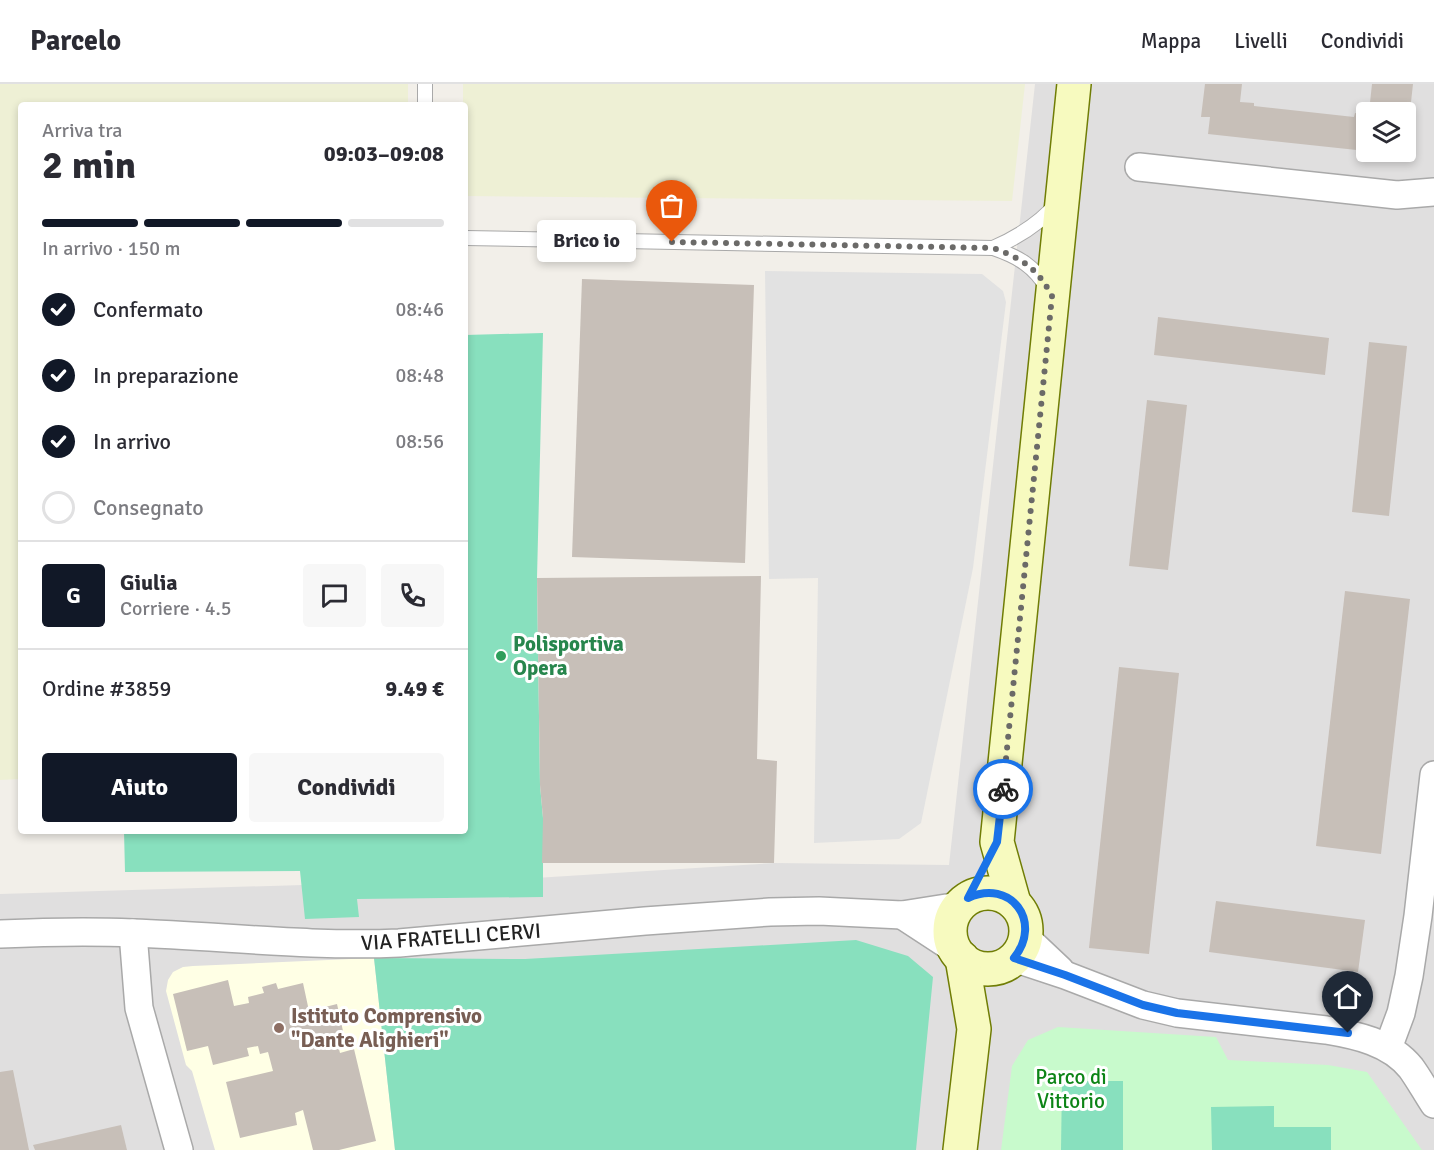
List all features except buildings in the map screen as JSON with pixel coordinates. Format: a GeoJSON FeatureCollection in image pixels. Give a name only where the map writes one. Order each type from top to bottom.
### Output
{"type":"FeatureCollection","features":[{"type":"Feature","properties":{"kind":"street"},"geometry":{"type":"LineString","coordinates":[[1014,903],[997,842],[1074,84]]}},
{"type":"Feature","properties":{"kind":"street"},"geometry":{"type":"LineString","coordinates":[[1139,168],[1397,195],[1434,192]]}},
{"type":"Feature","properties":{"kind":"street"},"geometry":{"type":"LineString","coordinates":[[1388,1048],[1401,1013],[1409,976],[1434,775]]}},
{"type":"Feature","properties":{"kind":"street"},"geometry":{"type":"LineString","coordinates":[[960,1150],[974,1029],[958,954],[950,938],[950,927],[953,916],[964,902],[997,842]]}},
{"type":"Feature","properties":{"kind":"street"},"geometry":{"type":"LineString","coordinates":[[964,902],[977,894],[987,892],[1006,897],[1022,913],[1025,925],[1014,954],[974,1029]]}},
{"type":"Feature","properties":{"kind":"street","name":"VIA FRATELLI CERVI"},"geometry":{"type":"LineString","coordinates":[[0,934],[73,931],[358,945],[770,912],[819,910],[902,915],[964,902]]}},
{"type":"Feature","properties":{"kind":"street","name":"VIA FRATELLI CERVI"},"geometry":{"type":"LineString","coordinates":[[902,915],[958,954]]}},
{"type":"Feature","properties":{"kind":"street"},"geometry":{"type":"LineString","coordinates":[[133,933],[139,1008],[179,1150]]}},
{"type":"Feature","properties":{"kind":"street"},"geometry":{"type":"LineString","coordinates":[[958,954],[971,965],[993,968],[1014,954]]}},
{"type":"Feature","properties":{"kind":"street"},"geometry":{"type":"LineString","coordinates":[[1014,954],[1143,1005],[1177,1013],[1348,1033],[1366,1039],[1388,1048],[1411,1068],[1434,1104]]}},
{"type":"Feature","properties":{"kind":"lane"},"geometry":{"type":"LineString","coordinates":[[424,102],[425,84]]}},
{"type":"Feature","properties":{"kind":"lane"},"geometry":{"type":"LineString","coordinates":[[993,248],[1029,229],[1052,210],[1062,197]]}},
{"type":"Feature","properties":{"kind":"lane"},"geometry":{"type":"LineString","coordinates":[[468,238],[993,248],[1010,254],[1032,267],[1052,296]]}},
{"type":"Feature","properties":{"kind":"shaded area"},"geometry":{"type":"Polygon","coordinates":[[[0,84],[408,84],[408,102],[18,102],[18,779],[0,780],[0,84]]]}},
{"type":"Feature","properties":{"kind":"shaded area"},"geometry":{"type":"Polygon","coordinates":[[[463,84],[1025,84],[1012,201],[468,196],[468,102],[463,102],[463,84]]]}},
{"type":"Feature","properties":{"kind":"shaded area"},"geometry":{"type":"Polygon","coordinates":[[[1035,84],[1434,84],[1434,1150],[0,1150],[0,894],[535,878],[774,863],[949,865],[1035,84]]]}},
{"type":"Feature","properties":{"kind":"shaded area"},"geometry":{"type":"Polygon","coordinates":[[[765,271],[982,274],[1003,291],[1006,302],[973,568],[921,823],[899,839],[814,843],[818,578],[769,579],[765,271]]]}},
{"type":"Feature","properties":{"kind":"shaded area","name":"Istituto Comprensivo \"Dante Alighieri\""},"geometry":{"type":"Polygon","coordinates":[[[374,958],[395,1150],[215,1150],[192,1071],[186,1065],[166,991],[168,980],[173,972],[183,967],[193,966],[374,958]]]}},
{"type":"Feature","properties":{"kind":"green space","name":"Polisportiva Opera"},"geometry":{"type":"Polygon","coordinates":[[[543,333],[537,578],[543,897],[357,899],[359,917],[305,919],[300,871],[125,872],[124,834],[468,834],[468,335],[543,333]]]}},
{"type":"Feature","properties":{"kind":"green space"},"geometry":{"type":"Polygon","coordinates":[[[856,940],[908,956],[933,977],[916,1150],[395,1150],[374,958],[525,959],[856,940]]]}},
{"type":"Feature","properties":{"kind":"green space","name":"Parco di Vittorio"},"geometry":{"type":"Polygon","coordinates":[[[1058,1027],[1216,1037],[1228,1060],[1328,1065],[1367,1072],[1422,1150],[1001,1150],[1012,1066],[1028,1040],[1058,1027]]]}},
{"type":"Feature","properties":{"kind":"green space"},"geometry":{"type":"Polygon","coordinates":[[[1062,1081],[1123,1081],[1123,1150],[1061,1150],[1062,1081]]]}},
{"type":"Feature","properties":{"kind":"green space"},"geometry":{"type":"Polygon","coordinates":[[[1274,1106],[1274,1127],[1331,1127],[1331,1150],[1212,1150],[1211,1107],[1274,1106]]]}},
{"type":"Feature","properties":{"kind":"way so far"},"geometry":{"type":"LineString","coordinates":[[672,242],[993,248],[1025,262],[1047,286],[1052,296],[1003,789]]}},
{"type":"Feature","properties":{"kind":"place","name":"Brico io"},"geometry":{"type":"Point","coordinates":[672,242]}},
{"type":"Feature","properties":{"kind":"place","name":"Polisportiva Opera"},"geometry":{"type":"Point","coordinates":[501,656]}},
{"type":"Feature","properties":{"kind":"place","name":"Istituto Comprensivo \"Dante Alighieri\""},"geometry":{"type":"Point","coordinates":[279,1028]}},
{"type":"Feature","properties":{"kind":"route"},"geometry":{"type":"LineString","coordinates":[[1003,789],[997,842],[968,898],[987,892],[997,894],[1014,903],[1022,913],[1025,937],[1021,949],[1014,958],[1143,1005],[1177,1013],[1348,1033]]}}]}
